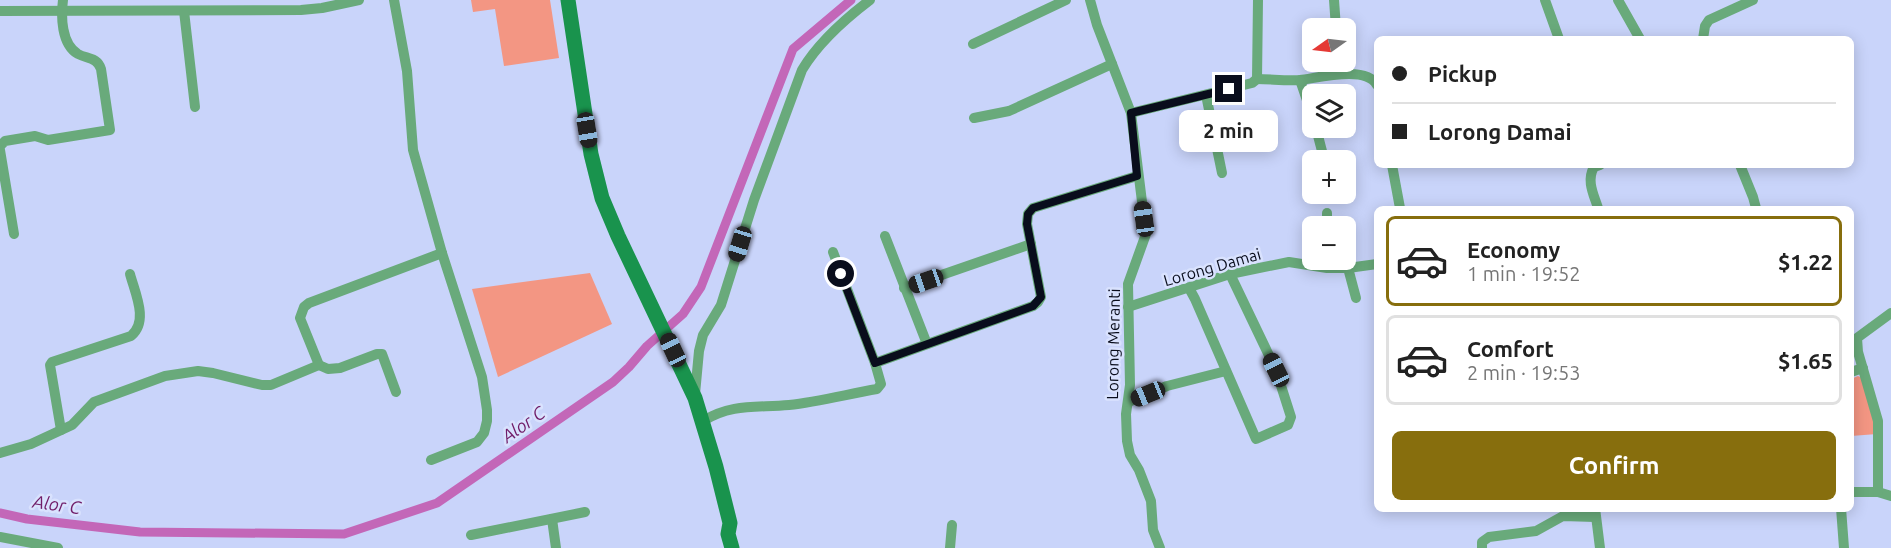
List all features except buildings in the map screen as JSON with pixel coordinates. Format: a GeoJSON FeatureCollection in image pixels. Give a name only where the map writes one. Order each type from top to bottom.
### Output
{"type":"FeatureCollection","features":[{"type":"Feature","properties":{"kind":"main road"},"geometry":{"type":"LineString","coordinates":[[568,0],[587,130],[596,176],[609,218],[695,398],[730,523],[736,531],[741,548]]}},
{"type":"Feature","properties":{"kind":"main road"},"geometry":{"type":"LineString","coordinates":[[730,523],[728,534],[732,548]]}},
{"type":"Feature","properties":{"kind":"street"},"geometry":{"type":"LineString","coordinates":[[0,11],[13,5],[184,11],[208,5],[301,10],[359,0]]}},
{"type":"Feature","properties":{"kind":"street"},"geometry":{"type":"LineString","coordinates":[[394,0],[406,71],[413,150],[442,254],[482,377],[487,421],[484,433],[477,442],[431,460]]}},
{"type":"Feature","properties":{"kind":"street"},"geometry":{"type":"LineString","coordinates":[[695,398],[699,351],[703,335],[722,304],[754,200],[802,70],[810,56],[821,44],[870,0]]}},
{"type":"Feature","properties":{"kind":"street"},"geometry":{"type":"LineString","coordinates":[[973,44],[1066,0]]}},
{"type":"Feature","properties":{"kind":"street","name":"Lorong Meranti"},"geometry":{"type":"LineString","coordinates":[[1090,0],[1131,113],[1146,234],[1128,284],[1130,385],[1126,414],[1127,441],[1130,455],[1139,470],[1151,501],[1153,530],[1160,548]]}},
{"type":"Feature","properties":{"kind":"street"},"geometry":{"type":"LineString","coordinates":[[1257,79],[1258,0]]}},
{"type":"Feature","properties":{"kind":"street"},"geometry":{"type":"LineString","coordinates":[[1334,0],[1335,18]]}},
{"type":"Feature","properties":{"kind":"street"},"geometry":{"type":"LineString","coordinates":[[1545,0],[1558,36]]}},
{"type":"Feature","properties":{"kind":"street"},"geometry":{"type":"LineString","coordinates":[[1618,0],[1638,36]]}},
{"type":"Feature","properties":{"kind":"street"},"geometry":{"type":"LineString","coordinates":[[1703,36],[1705,26],[1709,20],[1753,0]]}},
{"type":"Feature","properties":{"kind":"street"},"geometry":{"type":"LineString","coordinates":[[14,234],[0,148],[5,141],[35,136],[48,140],[110,130],[109,108],[99,64],[78,54],[72,48],[66,38],[62,5]]}},
{"type":"Feature","properties":{"kind":"street"},"geometry":{"type":"LineString","coordinates":[[184,11],[195,107]]}},
{"type":"Feature","properties":{"kind":"street"},"geometry":{"type":"LineString","coordinates":[[974,118],[1009,111],[1112,64]]}},
{"type":"Feature","properties":{"kind":"street"},"geometry":{"type":"LineString","coordinates":[[1131,113],[1252,83],[1257,79],[1300,80],[1337,74],[1374,80]]}},
{"type":"Feature","properties":{"kind":"street"},"geometry":{"type":"LineString","coordinates":[[1300,80],[1302,86]]}},
{"type":"Feature","properties":{"kind":"street"},"geometry":{"type":"LineString","coordinates":[[1206,95],[1222,173]]}},
{"type":"Feature","properties":{"kind":"street"},"geometry":{"type":"LineString","coordinates":[[1393,168],[1400,206]]}},
{"type":"Feature","properties":{"kind":"street"},"geometry":{"type":"LineString","coordinates":[[1593,168],[1590,174],[1590,183],[1597,206]]}},
{"type":"Feature","properties":{"kind":"street"},"geometry":{"type":"LineString","coordinates":[[1741,168],[1755,206]]}},
{"type":"Feature","properties":{"kind":"street"},"geometry":{"type":"LineString","coordinates":[[875,363],[1020,312],[1038,302],[1041,289],[1027,224],[1028,214],[1033,208],[1137,176]]}},
{"type":"Feature","properties":{"kind":"street"},"geometry":{"type":"LineString","coordinates":[[885,236],[927,344]]}},
{"type":"Feature","properties":{"kind":"street"},"geometry":{"type":"LineString","coordinates":[[904,288],[1031,244]]}},
{"type":"Feature","properties":{"kind":"street"},"geometry":{"type":"LineString","coordinates":[[703,420],[729,408],[790,405],[877,388],[881,384],[833,252]]}},
{"type":"Feature","properties":{"kind":"street"},"geometry":{"type":"LineString","coordinates":[[396,392],[382,354],[340,368],[328,369],[319,365],[300,322],[304,308],[309,303],[442,254]]}},
{"type":"Feature","properties":{"kind":"street","name":"Lorong Damai"},"geometry":{"type":"LineString","coordinates":[[1128,307],[1230,274],[1289,262],[1302,263]]}},
{"type":"Feature","properties":{"kind":"street","name":"Lorong Damai"},"geometry":{"type":"LineString","coordinates":[[1356,267],[1374,264]]}},
{"type":"Feature","properties":{"kind":"street"},"geometry":{"type":"LineString","coordinates":[[1349,270],[1356,298]]}},
{"type":"Feature","properties":{"kind":"street"},"geometry":{"type":"LineString","coordinates":[[61,430],[50,365],[52,362],[123,339],[137,331],[140,326],[140,309],[130,274]]}},
{"type":"Feature","properties":{"kind":"street"},"geometry":{"type":"LineString","coordinates":[[1189,288],[1196,299],[1256,439],[1288,424],[1292,417],[1276,370],[1230,274]]}},
{"type":"Feature","properties":{"kind":"street"},"geometry":{"type":"LineString","coordinates":[[1878,492],[1878,421],[1854,334],[1891,313]]}},
{"type":"Feature","properties":{"kind":"street"},"geometry":{"type":"LineString","coordinates":[[0,453],[31,444],[74,424],[92,403],[165,376],[198,371],[262,386],[271,385],[319,365]]}},
{"type":"Feature","properties":{"kind":"street"},"geometry":{"type":"LineString","coordinates":[[1854,371],[1863,368]]}},
{"type":"Feature","properties":{"kind":"street"},"geometry":{"type":"LineString","coordinates":[[1128,402],[1167,386],[1226,371]]}},
{"type":"Feature","properties":{"kind":"street"},"geometry":{"type":"LineString","coordinates":[[1854,492],[1878,492],[1891,495]]}},
{"type":"Feature","properties":{"kind":"street"},"geometry":{"type":"LineString","coordinates":[[471,535],[585,512]]}},
{"type":"Feature","properties":{"kind":"street"},"geometry":{"type":"LineString","coordinates":[[1841,512],[1845,548]]}},
{"type":"Feature","properties":{"kind":"street"},"geometry":{"type":"LineString","coordinates":[[1482,548],[1482,542],[1489,537],[1536,531],[1563,516],[1595,513],[1600,548]]}},
{"type":"Feature","properties":{"kind":"street"},"geometry":{"type":"LineString","coordinates":[[552,519],[556,548]]}},
{"type":"Feature","properties":{"kind":"street"},"geometry":{"type":"LineString","coordinates":[[950,548],[952,525]]}},
{"type":"Feature","properties":{"kind":"street"},"geometry":{"type":"LineString","coordinates":[[0,537],[58,548]]}},
{"type":"Feature","properties":{"kind":"shaded area"},"geometry":{"type":"Polygon","coordinates":[[[471,0],[550,0],[559,58],[504,66],[495,9],[473,12],[471,0]]]}},
{"type":"Feature","properties":{"kind":"shaded area"},"geometry":{"type":"Polygon","coordinates":[[[590,273],[612,324],[498,377],[472,289],[590,273]]]}},
{"type":"Feature","properties":{"kind":"shaded area"},"geometry":{"type":"Polygon","coordinates":[[[1858,376],[1862,378],[1877,434],[1854,436],[1854,378],[1858,376]]]}},
{"type":"Feature","properties":{"kind":"waterway","name":"Alor C"},"geometry":{"type":"LineString","coordinates":[[0,513],[27,519],[140,532],[344,534],[437,503],[613,382],[647,346],[683,314],[701,287],[793,49],[851,0]]}},
{"type":"Feature","properties":{"kind":"route"},"geometry":{"type":"LineString","coordinates":[[841,274],[875,363],[1033,306],[1041,297],[1027,224],[1028,214],[1033,208],[1137,176],[1131,113],[1229,89]]}}]}
